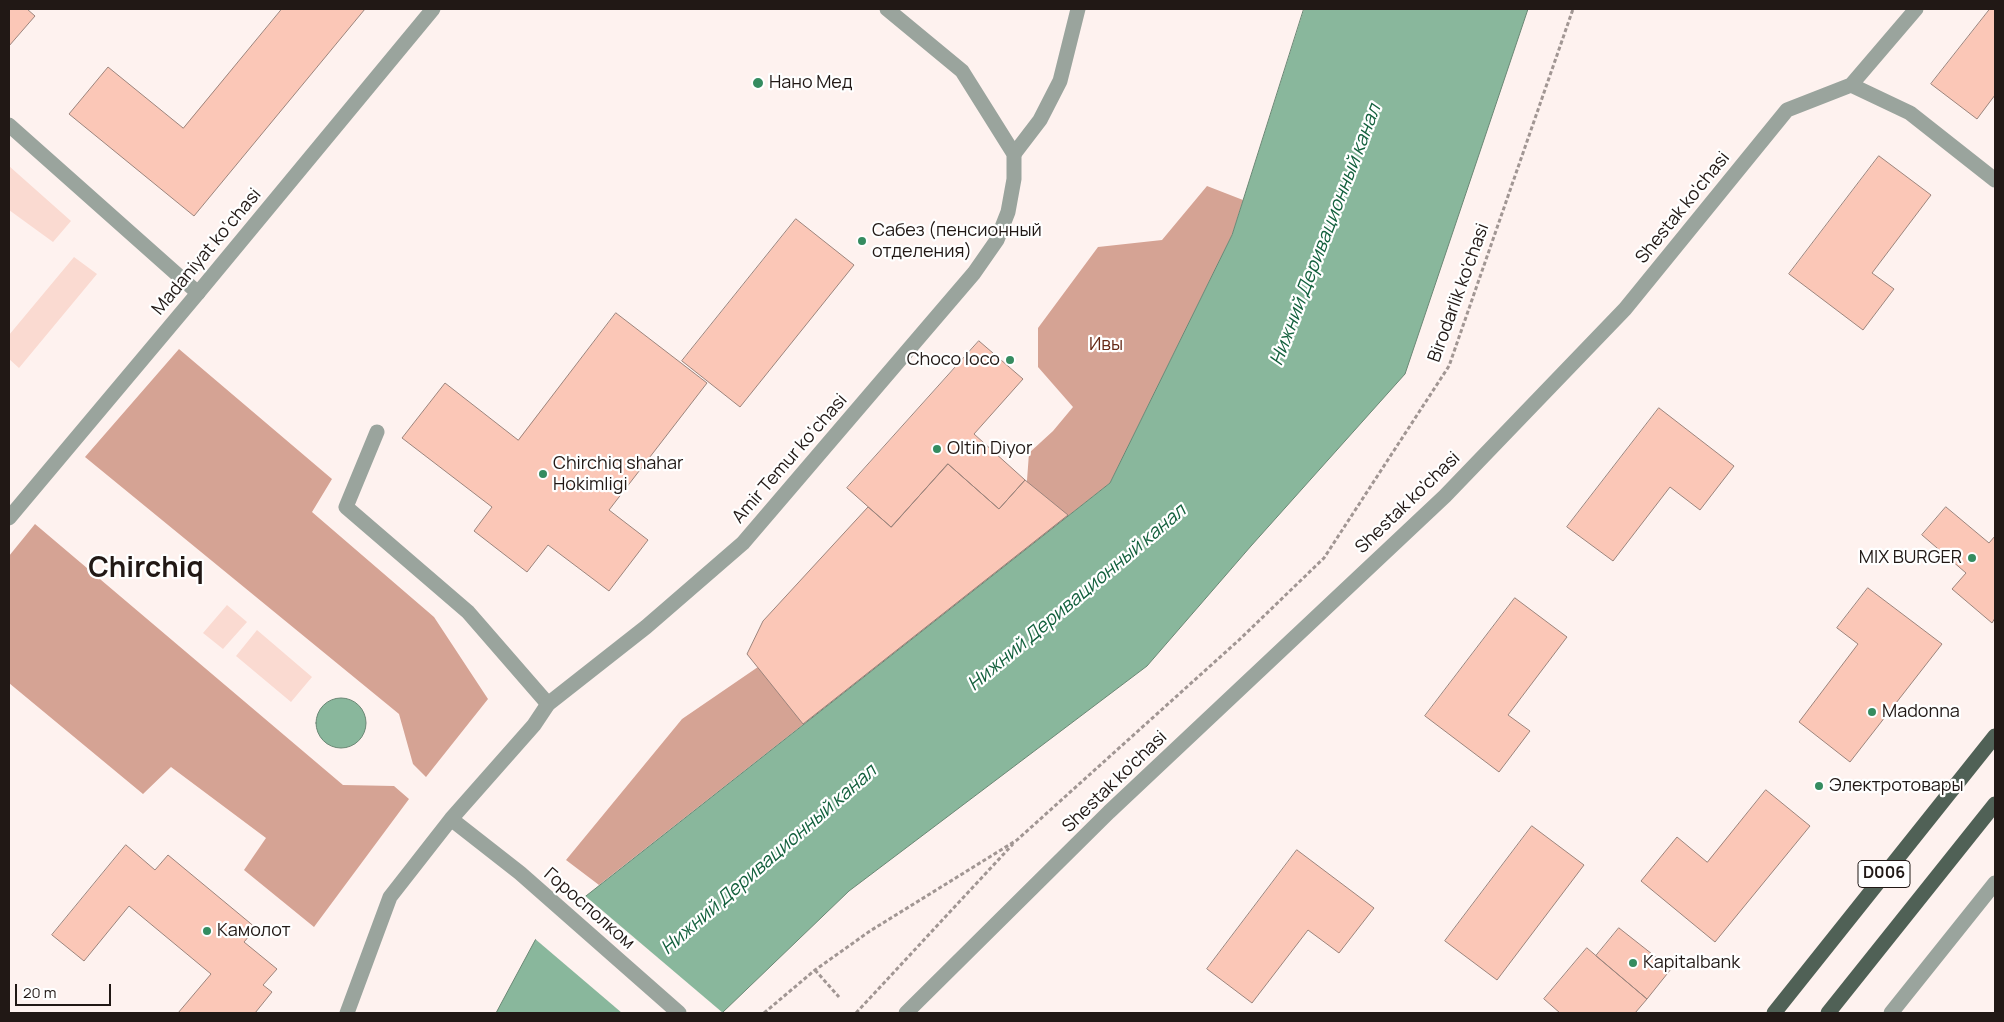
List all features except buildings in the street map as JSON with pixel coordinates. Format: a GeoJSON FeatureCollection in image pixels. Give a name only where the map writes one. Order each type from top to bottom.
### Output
{"type":"FeatureCollection","features":[{"type":"Feature","properties":{"kind":"main road","name":"D006"},"geometry":{"type":"LineString","coordinates":[[1774,1013],[1995,736]]}},
{"type":"Feature","properties":{"kind":"main road","name":"D006"},"geometry":{"type":"LineString","coordinates":[[1828,1013],[1995,804]]}},
{"type":"Feature","properties":{"kind":"street","name":"Madaniyat ko‘chasi"},"geometry":{"type":"LineString","coordinates":[[9,518],[433,9]]}},
{"type":"Feature","properties":{"kind":"street"},"geometry":{"type":"LineString","coordinates":[[887,9],[962,71],[1014,154],[1040,120],[1060,81],[1078,9]]}},
{"type":"Feature","properties":{"kind":"street","name":"Shestak ko'chasi"},"geometry":{"type":"LineString","coordinates":[[906,1013],[1109,812],[1445,496],[1625,310],[1787,110],[1851,85],[1916,9]]}},
{"type":"Feature","properties":{"kind":"street"},"geometry":{"type":"LineString","coordinates":[[1851,85],[1910,113],[1995,180]]}},
{"type":"Feature","properties":{"kind":"street"},"geometry":{"type":"LineString","coordinates":[[9,125],[198,293]]}},
{"type":"Feature","properties":{"kind":"street","name":"Amir Temur ko‘chasi"},"geometry":{"type":"LineString","coordinates":[[347,1013],[390,897],[451,819],[534,725],[548,704],[646,627],[743,543],[974,273],[996,240],[1008,212],[1014,179],[1014,154]]}},
{"type":"Feature","properties":{"kind":"street"},"geometry":{"type":"LineString","coordinates":[[377,432],[346,507],[468,612],[548,704]]}},
{"type":"Feature","properties":{"kind":"street","name":"Горосполком"},"geometry":{"type":"LineString","coordinates":[[451,819],[520,873],[679,1013]]}},
{"type":"Feature","properties":{"kind":"street"},"geometry":{"type":"LineString","coordinates":[[1891,1013],[1995,883]]}},
{"type":"Feature","properties":{"kind":"path","name":"Birodarlik ko'chasi"},"geometry":{"type":"LineString","coordinates":[[1017,840],[1239,640],[1324,558],[1450,366],[1574,9]]}},
{"type":"Feature","properties":{"kind":"path"},"geometry":{"type":"LineString","coordinates":[[764,1013],[815,970],[870,931],[1017,840]]}},
{"type":"Feature","properties":{"kind":"path"},"geometry":{"type":"LineString","coordinates":[[856,1013],[1017,840]]}},
{"type":"Feature","properties":{"kind":"path"},"geometry":{"type":"LineString","coordinates":[[815,970],[839,997]]}},
{"type":"Feature","properties":{"kind":"shaded area"},"geometry":{"type":"Polygon","coordinates":[[[9,166],[71,221],[53,242],[9,210],[9,166]]]}},
{"type":"Feature","properties":{"kind":"shaded area"},"geometry":{"type":"Polygon","coordinates":[[[74,257],[97,274],[19,368],[9,359],[9,335],[74,257]]]}},
{"type":"Feature","properties":{"kind":"shaded area"},"geometry":{"type":"Polygon","coordinates":[[[227,605],[247,622],[223,649],[203,633],[227,605]]]}},
{"type":"Feature","properties":{"kind":"shaded area"},"geometry":{"type":"Polygon","coordinates":[[[257,630],[312,677],[291,702],[236,656],[257,630]]]}},
{"type":"Feature","properties":{"kind":"green space","name":"Ивы"},"geometry":{"type":"Polygon","coordinates":[[[1207,186],[1243,200],[1232,235],[1110,483],[599,885],[566,860],[682,719],[923,554],[1025,508],[1029,453],[1053,431],[1073,407],[1038,367],[1038,328],[1098,247],[1162,240],[1207,186]]]}},
{"type":"Feature","properties":{"kind":"green space"},"geometry":{"type":"Polygon","coordinates":[[[179,349],[332,479],[312,512],[434,617],[488,699],[426,777],[413,764],[399,714],[85,457],[179,349]]]}},
{"type":"Feature","properties":{"kind":"green space"},"geometry":{"type":"Polygon","coordinates":[[[35,524],[343,785],[394,786],[409,799],[314,927],[244,870],[266,838],[171,767],[143,794],[9,683],[9,556],[35,524]]]}},
{"type":"Feature","properties":{"kind":"water","name":"Нижний Деривационный канал"},"geometry":{"type":"Polygon","coordinates":[[[1304,9],[1528,9],[1405,374],[1251,546],[1147,666],[849,891],[722,1013],[496,1013],[539,933],[1110,483],[1232,235],[1304,9]]]}},
{"type":"Feature","properties":{"kind":"water"},"geometry":{"type":"Polygon","coordinates":[[[341,698],[355,702],[362,709],[366,723],[362,737],[355,744],[341,748],[327,744],[320,737],[316,723],[320,709],[327,702],[341,698]]]}},
{"type":"Feature","properties":{"kind":"pier"},"geometry":{"type":"Polygon","coordinates":[[[584,895],[723,1013],[622,1013],[534,938],[538,931],[584,895]]]}},
{"type":"Feature","properties":{"kind":"place","name":"Нано Мед"},"geometry":{"type":"Point","coordinates":[758,83]}},
{"type":"Feature","properties":{"kind":"place","name":"Сабез (пенсионный отделения)"},"geometry":{"type":"Point","coordinates":[862,241]}},
{"type":"Feature","properties":{"kind":"place","name":"Choco loco"},"geometry":{"type":"Point","coordinates":[1010,360]}},
{"type":"Feature","properties":{"kind":"place","name":"Oltin Diyor"},"geometry":{"type":"Point","coordinates":[937,449]}},
{"type":"Feature","properties":{"kind":"place","name":"Chirchiq shahar Hokimligi"},"geometry":{"type":"Point","coordinates":[543,474]}},
{"type":"Feature","properties":{"kind":"place","name":"MIX BURGER"},"geometry":{"type":"Point","coordinates":[1972,558]}},
{"type":"Feature","properties":{"kind":"place","name":"Madonna"},"geometry":{"type":"Point","coordinates":[1872,712]}},
{"type":"Feature","properties":{"kind":"place","name":"Электротовары"},"geometry":{"type":"Point","coordinates":[1819,786]}},
{"type":"Feature","properties":{"kind":"place","name":"Камолот"},"geometry":{"type":"Point","coordinates":[207,931]}},
{"type":"Feature","properties":{"kind":"place","name":"Kapitalbank"},"geometry":{"type":"Point","coordinates":[1633,963]}},
{"type":"Feature","properties":{"kind":"district","name":"Chirchiq"},"geometry":{"type":"Point","coordinates":[146,569]}}]}
